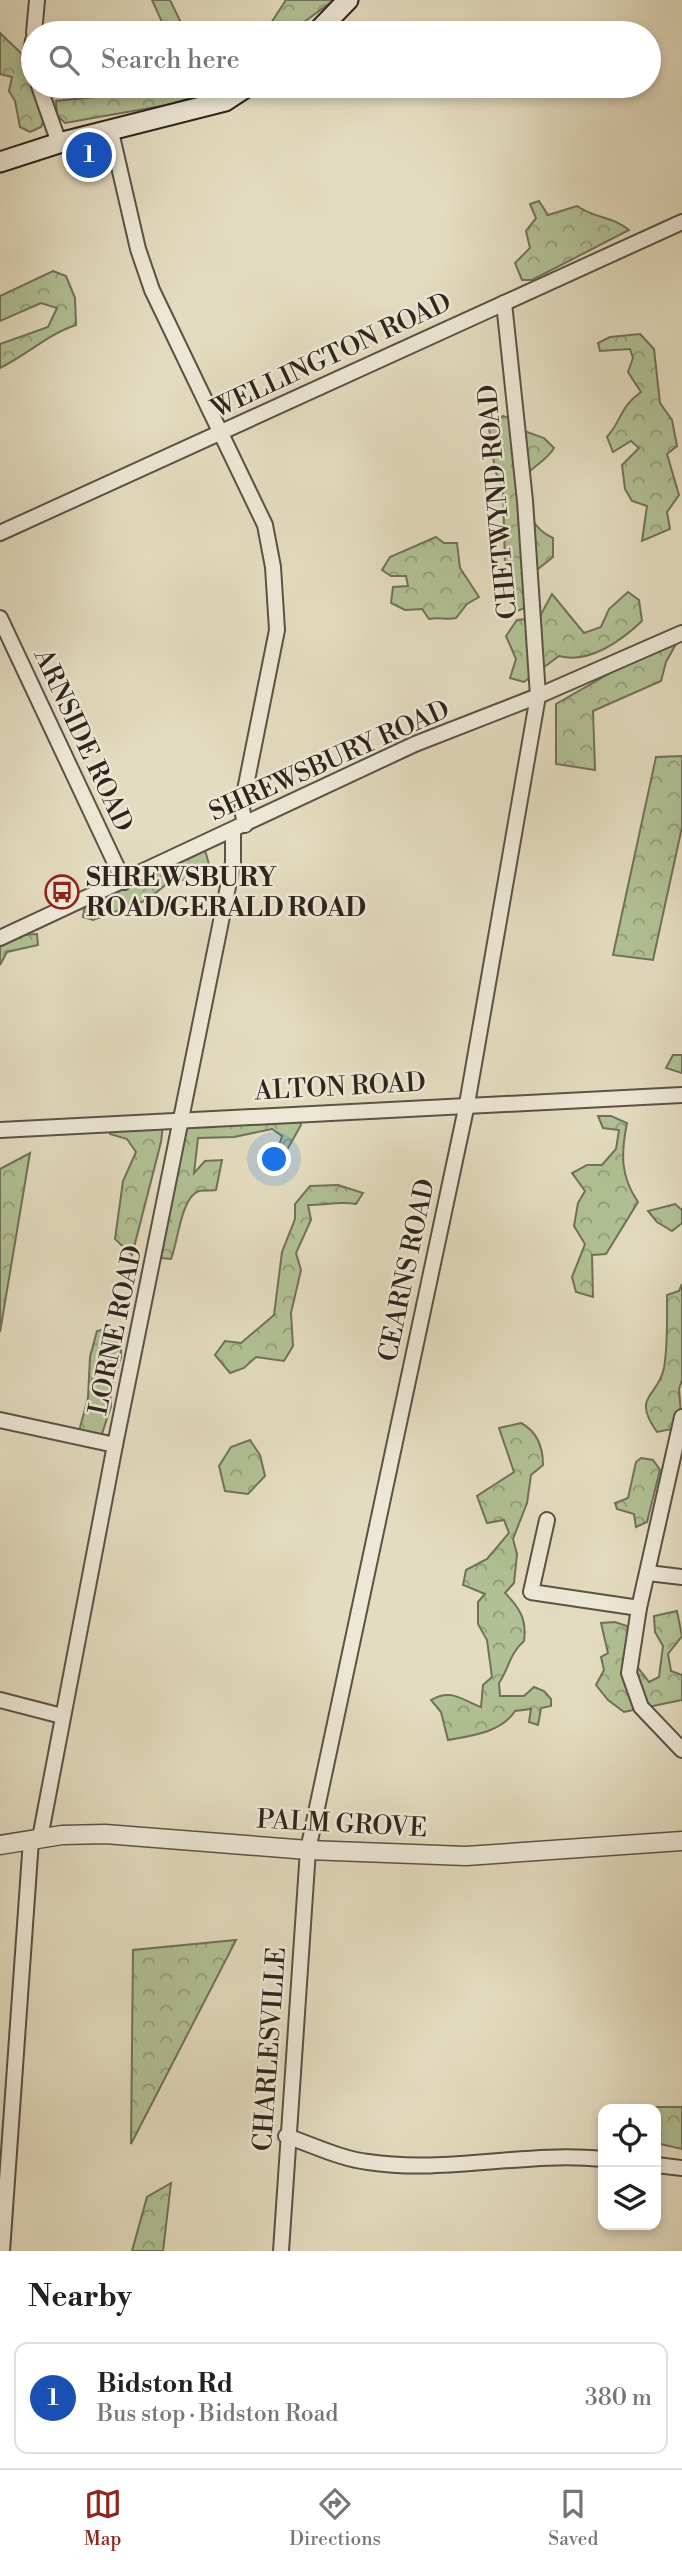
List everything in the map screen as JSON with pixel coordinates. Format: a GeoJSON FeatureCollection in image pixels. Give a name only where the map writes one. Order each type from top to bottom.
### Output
{"type":"FeatureCollection","features":[{"type":"Feature","properties":{"kind":"main road"},"geometry":{"type":"LineString","coordinates":[[328,21],[348,0]]}},
{"type":"Feature","properties":{"kind":"main road"},"geometry":{"type":"LineString","coordinates":[[0,162],[59,143],[110,132],[230,98]]}},
{"type":"Feature","properties":{"kind":"street"},"geometry":{"type":"LineString","coordinates":[[35,21],[37,0]]}},
{"type":"Feature","properties":{"kind":"street"},"geometry":{"type":"LineString","coordinates":[[43,98],[59,143]]}},
{"type":"Feature","properties":{"kind":"street","name":"LORNE ROAD"},"geometry":{"type":"LineString","coordinates":[[2,2251],[5,2152],[36,1839],[184,1118],[277,630],[277,606],[265,525],[152,290],[138,249],[110,132]]}},
{"type":"Feature","properties":{"kind":"street","name":"WELLINGTON ROAD"},"geometry":{"type":"LineString","coordinates":[[0,533],[682,222]]}},
{"type":"Feature","properties":{"kind":"street","name":"CHETWYND ROAD"},"geometry":{"type":"LineString","coordinates":[[504,303],[525,501],[538,696]]}},
{"type":"Feature","properties":{"kind":"street","name":"ARNSIDE ROAD"},"geometry":{"type":"LineString","coordinates":[[0,618],[124,881]]}},
{"type":"Feature","properties":{"kind":"street","name":"SHREWSBURY ROAD"},"geometry":{"type":"LineString","coordinates":[[0,938],[415,744],[538,696],[682,634]]}},
{"type":"Feature","properties":{"kind":"street","name":"CEARNS ROAD"},"geometry":{"type":"LineString","coordinates":[[308,1850],[467,1104],[538,696]]}},
{"type":"Feature","properties":{"kind":"street","name":"ALTON ROAD"},"geometry":{"type":"LineString","coordinates":[[0,1130],[184,1118],[682,1095]]}},
{"type":"Feature","properties":{"kind":"street"},"geometry":{"type":"LineString","coordinates":[[682,1417],[639,1608],[629,1673],[640,1707],[682,1750]]}},
{"type":"Feature","properties":{"kind":"street"},"geometry":{"type":"LineString","coordinates":[[0,1420],[115,1445]]}},
{"type":"Feature","properties":{"kind":"street"},"geometry":{"type":"LineString","coordinates":[[547,1520],[531,1592],[639,1608]]}},
{"type":"Feature","properties":{"kind":"street"},"geometry":{"type":"LineString","coordinates":[[648,1573],[682,1577]]}},
{"type":"Feature","properties":{"kind":"street"},"geometry":{"type":"LineString","coordinates":[[0,1700],[62,1716]]}},
{"type":"Feature","properties":{"kind":"street","name":"PALM GROVE"},"geometry":{"type":"LineString","coordinates":[[0,1845],[36,1839],[105,1834],[308,1850],[467,1856],[682,1841]]}},
{"type":"Feature","properties":{"kind":"street","name":"CHARLESVILLE"},"geometry":{"type":"LineString","coordinates":[[281,2251],[286,2136],[308,1850]]}},
{"type":"Feature","properties":{"kind":"street"},"geometry":{"type":"LineString","coordinates":[[286,2136],[367,2162],[464,2165],[569,2155],[598,2158]]}},
{"type":"Feature","properties":{"kind":"street"},"geometry":{"type":"LineString","coordinates":[[661,2166],[682,2168]]}},
{"type":"Feature","properties":{"kind":"green space"},"geometry":{"type":"Polygon","coordinates":[[[152,0],[170,0],[180,21],[162,21],[152,0]]]}},
{"type":"Feature","properties":{"kind":"green space"},"geometry":{"type":"Polygon","coordinates":[[[286,0],[334,0],[305,21],[272,21],[286,0]]]}},
{"type":"Feature","properties":{"kind":"green space"},"geometry":{"type":"Polygon","coordinates":[[[0,33],[21,53],[21,98],[43,98],[50,106],[41,127],[30,132],[20,127],[15,101],[9,91],[12,77],[0,74],[0,33]]]}},
{"type":"Feature","properties":{"kind":"green space"},"geometry":{"type":"Polygon","coordinates":[[[84,98],[191,98],[167,105],[65,123],[57,115],[56,101],[84,98]]]}},
{"type":"Feature","properties":{"kind":"green space"},"geometry":{"type":"Polygon","coordinates":[[[539,201],[548,215],[577,206],[629,230],[532,280],[522,280],[515,263],[530,248],[526,231],[536,218],[530,204],[539,201]]]}},
{"type":"Feature","properties":{"kind":"green space"},"geometry":{"type":"Polygon","coordinates":[[[53,271],[66,276],[75,298],[76,325],[0,368],[0,344],[48,327],[57,308],[41,303],[0,321],[0,296],[53,271]]]}},
{"type":"Feature","properties":{"kind":"green space"},"geometry":{"type":"Polygon","coordinates":[[[640,334],[654,349],[660,403],[672,420],[677,446],[667,454],[679,495],[667,512],[670,529],[642,541],[647,506],[632,501],[625,489],[622,465],[639,448],[631,441],[613,452],[607,437],[625,408],[641,392],[628,372],[633,358],[630,349],[600,351],[598,343],[610,337],[640,334]]]}},
{"type":"Feature","properties":{"kind":"green space"},"geometry":{"type":"Polygon","coordinates":[[[503,416],[520,422],[524,431],[544,438],[554,448],[526,475],[530,512],[537,527],[553,538],[553,557],[538,569],[522,574],[536,583],[539,602],[517,611],[511,599],[513,576],[505,564],[503,490],[495,470],[489,428],[503,416]]]}},
{"type":"Feature","properties":{"kind":"green space"},"geometry":{"type":"Polygon","coordinates":[[[436,537],[444,543],[457,543],[460,568],[479,597],[467,604],[456,618],[429,619],[422,609],[405,610],[391,603],[393,587],[408,586],[406,576],[391,576],[382,570],[390,557],[436,537]]]}},
{"type":"Feature","properties":{"kind":"green space"},"geometry":{"type":"Polygon","coordinates":[[[628,592],[639,600],[642,621],[624,636],[593,654],[570,658],[559,656],[524,682],[510,678],[516,659],[506,636],[517,620],[539,618],[552,594],[584,633],[601,627],[609,609],[628,592]]]}},
{"type":"Feature","properties":{"kind":"green space"},"geometry":{"type":"Polygon","coordinates":[[[676,644],[666,662],[661,681],[593,711],[595,770],[556,764],[556,704],[628,663],[676,644]]]}},
{"type":"Feature","properties":{"kind":"green space"},"geometry":{"type":"Polygon","coordinates":[[[682,756],[682,827],[653,960],[613,955],[656,757],[682,756]]]}},
{"type":"Feature","properties":{"kind":"green space"},"geometry":{"type":"Polygon","coordinates":[[[205,850],[210,868],[202,877],[169,882],[147,900],[93,920],[83,917],[85,904],[205,850]]]}},
{"type":"Feature","properties":{"kind":"green space"},"geometry":{"type":"Polygon","coordinates":[[[37,934],[38,945],[7,952],[0,965],[0,936],[37,934]]]}},
{"type":"Feature","properties":{"kind":"green space"},"geometry":{"type":"Polygon","coordinates":[[[673,1055],[682,1055],[682,1073],[666,1068],[673,1055]]]}},
{"type":"Feature","properties":{"kind":"green space"},"geometry":{"type":"Polygon","coordinates":[[[297,1116],[301,1125],[282,1159],[277,1152],[282,1136],[272,1129],[234,1137],[198,1138],[194,1173],[205,1161],[222,1160],[216,1190],[199,1191],[193,1195],[184,1211],[171,1259],[161,1258],[187,1124],[297,1116]]]}},
{"type":"Feature","properties":{"kind":"green space"},"geometry":{"type":"Polygon","coordinates":[[[598,1116],[611,1116],[627,1123],[623,1164],[628,1183],[638,1202],[606,1254],[592,1255],[593,1297],[576,1292],[572,1277],[585,1244],[574,1226],[578,1203],[585,1191],[572,1173],[587,1165],[602,1165],[616,1149],[619,1130],[603,1128],[598,1116]]]}},
{"type":"Feature","properties":{"kind":"green space"},"geometry":{"type":"Polygon","coordinates":[[[163,1125],[132,1255],[115,1239],[123,1181],[136,1152],[127,1139],[110,1134],[109,1128],[163,1125]]]}},
{"type":"Feature","properties":{"kind":"green space"},"geometry":{"type":"Polygon","coordinates":[[[30,1153],[0,1332],[0,1169],[30,1153]]]}},
{"type":"Feature","properties":{"kind":"green space"},"geometry":{"type":"Polygon","coordinates":[[[338,1185],[363,1193],[356,1204],[308,1205],[311,1220],[296,1253],[301,1270],[291,1313],[293,1346],[284,1361],[256,1357],[244,1368],[230,1373],[215,1355],[225,1341],[241,1343],[274,1315],[282,1252],[295,1219],[295,1204],[310,1186],[338,1185]]]}},
{"type":"Feature","properties":{"kind":"green space"},"geometry":{"type":"Polygon","coordinates":[[[675,1204],[682,1210],[682,1223],[672,1231],[657,1222],[648,1211],[675,1204]]]}},
{"type":"Feature","properties":{"kind":"green space"},"geometry":{"type":"Polygon","coordinates":[[[682,1284],[682,1380],[679,1389],[682,1427],[657,1432],[646,1411],[646,1403],[664,1368],[667,1295],[679,1291],[682,1284]]]}},
{"type":"Feature","properties":{"kind":"green space"},"geometry":{"type":"Polygon","coordinates":[[[109,1328],[121,1334],[121,1357],[110,1389],[111,1406],[101,1437],[79,1431],[88,1398],[90,1357],[97,1331],[109,1328]]]}},
{"type":"Feature","properties":{"kind":"green space"},"geometry":{"type":"Polygon","coordinates":[[[521,1423],[532,1431],[538,1441],[543,1465],[531,1475],[527,1503],[513,1539],[517,1554],[514,1583],[505,1593],[521,1615],[525,1634],[524,1641],[499,1683],[500,1696],[524,1696],[534,1687],[544,1691],[551,1699],[551,1706],[541,1708],[538,1725],[529,1722],[531,1709],[515,1711],[494,1728],[476,1735],[448,1740],[441,1712],[431,1700],[451,1695],[481,1707],[483,1685],[492,1677],[487,1640],[478,1624],[478,1602],[485,1594],[463,1585],[466,1570],[487,1559],[509,1533],[504,1520],[487,1523],[477,1496],[514,1472],[499,1428],[521,1423]]]}},
{"type":"Feature","properties":{"kind":"green space"},"geometry":{"type":"Polygon","coordinates":[[[250,1440],[260,1455],[265,1476],[248,1494],[225,1491],[219,1466],[231,1447],[250,1440]]]}},
{"type":"Feature","properties":{"kind":"green space"},"geometry":{"type":"Polygon","coordinates":[[[641,1458],[653,1460],[660,1470],[647,1522],[636,1527],[634,1514],[617,1509],[615,1503],[628,1498],[636,1462],[641,1458]]]}},
{"type":"Feature","properties":{"kind":"green space"},"geometry":{"type":"Polygon","coordinates":[[[677,1611],[682,1636],[668,1654],[671,1671],[682,1675],[682,1700],[624,1712],[608,1700],[596,1685],[604,1670],[601,1657],[608,1653],[601,1623],[615,1622],[627,1626],[632,1638],[625,1646],[625,1662],[639,1669],[649,1682],[659,1677],[663,1646],[655,1632],[654,1616],[677,1611]]]}},
{"type":"Feature","properties":{"kind":"green space"},"geometry":{"type":"Polygon","coordinates":[[[236,1940],[131,2144],[133,1950],[236,1940]]]}},
{"type":"Feature","properties":{"kind":"green space"},"geometry":{"type":"Polygon","coordinates":[[[661,2107],[682,2107],[682,2149],[661,2144],[661,2107]]]}},
{"type":"Feature","properties":{"kind":"green space"},"geometry":{"type":"Polygon","coordinates":[[[171,2183],[163,2251],[132,2251],[147,2197],[171,2183]]]}},
{"type":"Feature","properties":{"kind":"place","name":"Bidston Rd"},"geometry":{"type":"Point","coordinates":[89,155]}},
{"type":"Feature","properties":{"kind":"place","name":"SHREWSBURY ROAD/GERALD ROAD"},"geometry":{"type":"Point","coordinates":[62,892]}}]}
